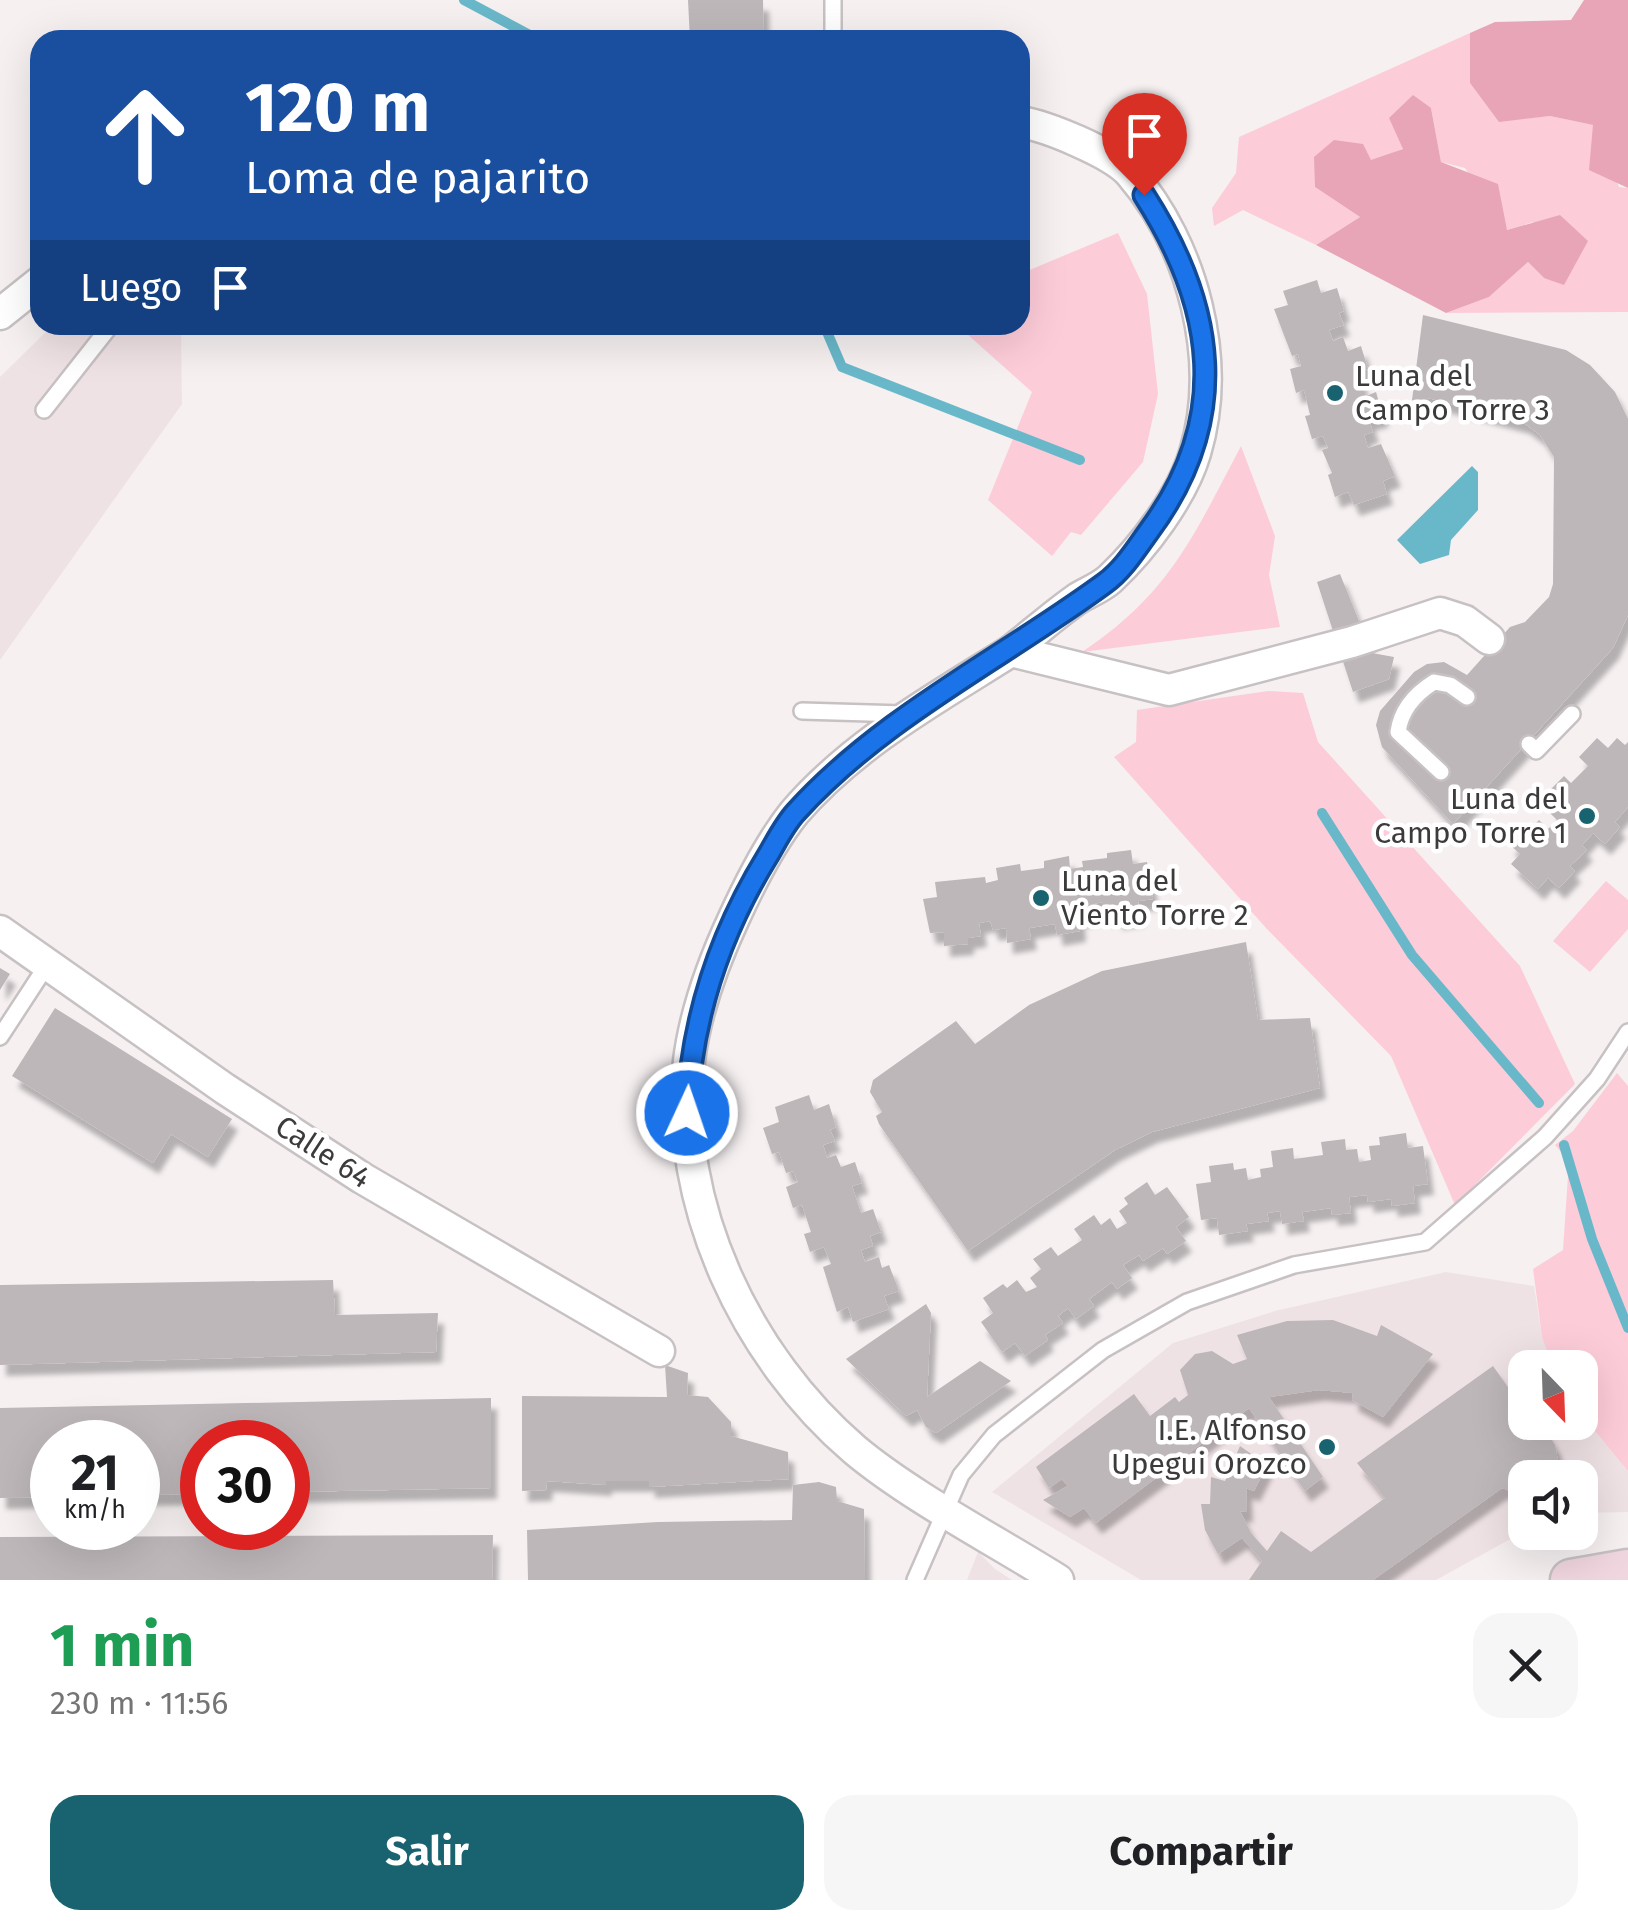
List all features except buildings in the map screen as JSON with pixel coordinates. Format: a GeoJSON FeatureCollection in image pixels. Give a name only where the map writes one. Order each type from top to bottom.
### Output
{"type":"FeatureCollection","features":[{"type":"Feature","properties":{"kind":"street"},"geometry":{"type":"LineString","coordinates":[[1030,124],[1044,126],[1128,170],[1175,244],[1203,322],[1204,399],[1195,454],[1166,509],[1107,582],[1011,651],[854,754],[793,815],[746,892],[718,952],[689,1060],[687,1113],[700,1197],[718,1258],[758,1335],[796,1388],[856,1450],[1058,1580]]}},
{"type":"Feature","properties":{"kind":"street"},"geometry":{"type":"LineString","coordinates":[[0,314],[30,290]]}},
{"type":"Feature","properties":{"kind":"street"},"geometry":{"type":"LineString","coordinates":[[1011,651],[1169,690],[1352,642],[1440,613],[1464,622],[1488,639]]}},
{"type":"Feature","properties":{"kind":"street","name":"Calle 64"},"geometry":{"type":"LineString","coordinates":[[0,931],[362,1178],[659,1351]]}},
{"type":"Feature","properties":{"kind":"street"},"geometry":{"type":"LineString","coordinates":[[1571,1580],[1628,1570]]}},
{"type":"Feature","properties":{"kind":"lane"},"geometry":{"type":"LineString","coordinates":[[833,0],[833,30]]}},
{"type":"Feature","properties":{"kind":"lane"},"geometry":{"type":"LineString","coordinates":[[44,410],[103,335]]}},
{"type":"Feature","properties":{"kind":"lane"},"geometry":{"type":"LineString","coordinates":[[1441,772],[1398,732],[1400,718],[1419,692],[1434,682],[1450,685],[1467,697]]}},
{"type":"Feature","properties":{"kind":"lane"},"geometry":{"type":"LineString","coordinates":[[802,711],[912,714]]}},
{"type":"Feature","properties":{"kind":"lane"},"geometry":{"type":"LineString","coordinates":[[1530,744],[1536,751],[1572,714]]}},
{"type":"Feature","properties":{"kind":"lane"},"geometry":{"type":"LineString","coordinates":[[0,1037],[47,965]]}},
{"type":"Feature","properties":{"kind":"lane"},"geometry":{"type":"LineString","coordinates":[[915,1580],[960,1475],[994,1435],[1103,1350],[1187,1302],[1294,1265],[1424,1242],[1545,1138],[1596,1079],[1628,1032]]}},
{"type":"Feature","properties":{"kind":"shaded area"},"geometry":{"type":"Polygon","coordinates":[[[1584,0],[1628,0],[1628,188],[1589,170],[1593,125],[1550,116],[1499,122],[1470,83],[1470,33],[1495,22],[1571,20],[1584,0]]]}},
{"type":"Feature","properties":{"kind":"shaded area"},"geometry":{"type":"Polygon","coordinates":[[[1470,33],[1470,83],[1499,121],[1550,116],[1593,125],[1619,187],[1628,188],[1628,312],[1446,313],[1489,297],[1528,262],[1544,278],[1533,222],[1507,230],[1465,168],[1441,162],[1431,108],[1404,148],[1315,187],[1360,217],[1316,245],[1243,210],[1214,226],[1212,208],[1236,173],[1239,137],[1470,33]]]}},
{"type":"Feature","properties":{"kind":"shaded area"},"geometry":{"type":"Polygon","coordinates":[[[1413,95],[1431,108],[1441,162],[1498,184],[1507,230],[1560,215],[1588,241],[1564,285],[1544,278],[1528,262],[1489,297],[1446,313],[1316,245],[1360,217],[1315,187],[1314,157],[1334,140],[1363,144],[1371,160],[1403,149],[1389,118],[1413,95]]]}},
{"type":"Feature","properties":{"kind":"shaded area"},"geometry":{"type":"Polygon","coordinates":[[[1118,233],[1147,294],[1158,394],[1143,462],[1081,535],[1071,532],[1052,556],[988,500],[1032,392],[968,335],[1030,335],[1030,270],[1118,233]]]}},
{"type":"Feature","properties":{"kind":"shaded area"},"geometry":{"type":"Polygon","coordinates":[[[43,335],[181,335],[182,404],[0,660],[0,377],[43,335]]]}},
{"type":"Feature","properties":{"kind":"shaded area"},"geometry":{"type":"Polygon","coordinates":[[[1241,446],[1275,536],[1269,575],[1280,627],[1082,652],[1137,608],[1158,585],[1193,536],[1241,446]]]}},
{"type":"Feature","properties":{"kind":"shaded area"},"geometry":{"type":"Polygon","coordinates":[[[1268,691],[1303,693],[1318,742],[1520,966],[1575,1084],[1455,1205],[1391,1056],[1266,928],[1114,757],[1136,742],[1137,710],[1268,691]]]}},
{"type":"Feature","properties":{"kind":"shaded area"},"geometry":{"type":"Polygon","coordinates":[[[1606,881],[1628,900],[1628,929],[1590,972],[1553,941],[1606,881]]]}},
{"type":"Feature","properties":{"kind":"shaded area"},"geometry":{"type":"Polygon","coordinates":[[[1617,1073],[1628,1086],[1628,1471],[1598,1435],[1598,1350],[1547,1350],[1542,1337],[1533,1269],[1563,1250],[1569,1161],[1555,1145],[1573,1131],[1617,1073]]]}},
{"type":"Feature","properties":{"kind":"shaded area","name":"I.E. Alfonso Upegui Orozco"},"geometry":{"type":"Polygon","coordinates":[[[1446,1272],[1534,1286],[1547,1350],[1508,1350],[1508,1440],[1598,1440],[1598,1435],[1628,1471],[1628,1512],[1598,1513],[1598,1460],[1508,1460],[1508,1540],[1436,1580],[1141,1580],[992,1492],[1173,1343],[1275,1311],[1446,1272]]]}},
{"type":"Feature","properties":{"kind":"shaded area"},"geometry":{"type":"Polygon","coordinates":[[[978,1552],[995,1569],[1012,1580],[967,1580],[978,1552]]]}},
{"type":"Feature","properties":{"kind":"water"},"geometry":{"type":"Polygon","coordinates":[[[1472,466],[1478,472],[1478,510],[1451,540],[1449,555],[1420,564],[1397,540],[1472,466]]]}},
{"type":"Feature","properties":{"kind":"waterway"},"geometry":{"type":"LineString","coordinates":[[464,0],[520,30]]}},
{"type":"Feature","properties":{"kind":"waterway"},"geometry":{"type":"LineString","coordinates":[[828,335],[842,367],[1080,460]]}},
{"type":"Feature","properties":{"kind":"waterway"},"geometry":{"type":"LineString","coordinates":[[1322,813],[1412,955],[1539,1103]]}},
{"type":"Feature","properties":{"kind":"waterway"},"geometry":{"type":"LineString","coordinates":[[1564,1145],[1592,1239],[1628,1328]]}},
{"type":"Feature","properties":{"kind":"place","name":"Luna del Campo Torre 3"},"geometry":{"type":"Point","coordinates":[1335,393]}},
{"type":"Feature","properties":{"kind":"place","name":"Luna del Campo Torre 1"},"geometry":{"type":"Point","coordinates":[1587,816]}},
{"type":"Feature","properties":{"kind":"place","name":"Luna del Viento Torre 2"},"geometry":{"type":"Point","coordinates":[1041,898]}},
{"type":"Feature","properties":{"kind":"place","name":"I.E. Alfonso Upegui Orozco"},"geometry":{"type":"Point","coordinates":[1327,1447]}},
{"type":"Feature","properties":{"kind":"route"},"geometry":{"type":"LineString","coordinates":[[687,1113],[689,1060],[718,952],[746,892],[793,815],[854,754],[1011,651],[1107,582],[1166,509],[1195,454],[1204,399],[1203,322],[1175,244],[1144,195]]}}]}
